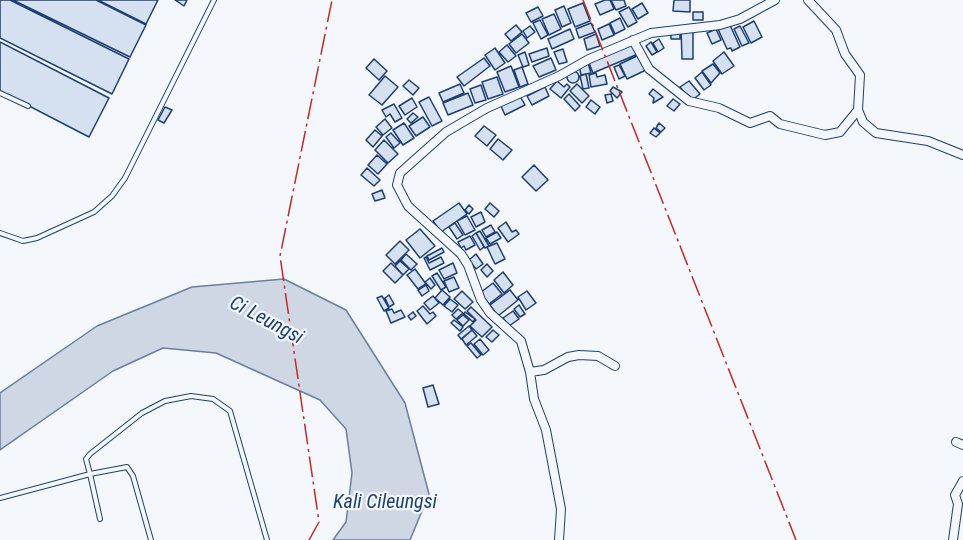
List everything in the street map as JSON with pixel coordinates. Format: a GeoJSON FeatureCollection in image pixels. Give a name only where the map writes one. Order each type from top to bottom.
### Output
{"type":"FeatureCollection","features":[{"type":"Feature","properties":{"kind":"street"},"geometry":{"type":"LineString","coordinates":[[559,540],[561,509],[546,430],[534,399],[530,372],[521,341],[486,306],[468,265],[446,239],[408,206],[399,190],[397,179],[402,169],[446,132],[487,108],[651,33],[720,25],[740,19],[775,0]]}},
{"type":"Feature","properties":{"kind":"street"},"geometry":{"type":"LineString","coordinates":[[808,0],[836,30],[845,54],[860,75],[858,116],[876,133],[928,141],[963,155]]}},
{"type":"Feature","properties":{"kind":"street"},"geometry":{"type":"LineString","coordinates":[[633,40],[649,69],[689,101],[719,108],[750,123],[770,116],[780,124],[825,135],[840,132],[858,110]]}},
{"type":"Feature","properties":{"kind":"street"},"geometry":{"type":"LineString","coordinates":[[530,372],[544,370],[568,357],[579,355],[598,356],[615,366]]}},
{"type":"Feature","properties":{"kind":"street"},"geometry":{"type":"LineString","coordinates":[[952,540],[958,504],[955,495],[963,481]]}},
{"type":"Feature","properties":{"kind":"lane"},"geometry":{"type":"LineString","coordinates":[[0,232],[23,241],[37,238],[94,212],[112,196],[125,178],[214,0]]}},
{"type":"Feature","properties":{"kind":"lane"},"geometry":{"type":"LineString","coordinates":[[0,93],[28,106]]}},
{"type":"Feature","properties":{"kind":"lane"},"geometry":{"type":"LineString","coordinates":[[100,519],[87,459],[90,454],[142,413],[165,400],[191,396],[213,399],[230,411],[267,540]]}},
{"type":"Feature","properties":{"kind":"lane"},"geometry":{"type":"LineString","coordinates":[[0,498],[122,466],[131,470],[152,540]]}},
{"type":"Feature","properties":{"kind":"water"},"geometry":{"type":"Polygon","coordinates":[[[284,279],[346,310],[405,403],[429,494],[410,540],[333,540],[346,522],[352,473],[346,429],[320,400],[216,353],[163,348],[113,371],[0,450],[0,393],[97,326],[192,287],[284,279]]]}},
{"type":"Feature","properties":{"kind":"building"},"geometry":{"type":"Polygon","coordinates":[[[0,0],[10,0],[129,59],[112,94],[0,38],[0,0]]]}},
{"type":"Feature","properties":{"kind":"building"},"geometry":{"type":"Polygon","coordinates":[[[13,0],[96,0],[146,25],[130,57],[13,0]]]}},
{"type":"Feature","properties":{"kind":"building"},"geometry":{"type":"Polygon","coordinates":[[[98,0],[158,0],[146,24],[98,0]]]}},
{"type":"Feature","properties":{"kind":"building"},"geometry":{"type":"Polygon","coordinates":[[[175,0],[187,0],[184,6],[175,0]]]}},
{"type":"Feature","properties":{"kind":"building"},"geometry":{"type":"Polygon","coordinates":[[[610,0],[614,9],[600,15],[595,4],[610,0]]]}},
{"type":"Feature","properties":{"kind":"building"},"geometry":{"type":"Polygon","coordinates":[[[611,0],[624,0],[626,6],[616,10],[611,0]]]}},
{"type":"Feature","properties":{"kind":"building"},"geometry":{"type":"Polygon","coordinates":[[[674,0],[690,0],[690,12],[673,11],[674,0]]]}},
{"type":"Feature","properties":{"kind":"building"},"geometry":{"type":"Polygon","coordinates":[[[583,3],[590,21],[575,27],[568,9],[583,3]]]}},
{"type":"Feature","properties":{"kind":"building"},"geometry":{"type":"Polygon","coordinates":[[[642,3],[648,13],[638,19],[632,9],[642,3]]]}},
{"type":"Feature","properties":{"kind":"building"},"geometry":{"type":"Polygon","coordinates":[[[564,6],[571,23],[562,27],[555,10],[564,6]]]}},
{"type":"Feature","properties":{"kind":"building"},"geometry":{"type":"Polygon","coordinates":[[[538,7],[543,16],[531,22],[526,13],[538,7]]]}},
{"type":"Feature","properties":{"kind":"building"},"geometry":{"type":"Polygon","coordinates":[[[629,7],[637,22],[628,27],[619,12],[629,7]]]}},
{"type":"Feature","properties":{"kind":"building"},"geometry":{"type":"Polygon","coordinates":[[[693,12],[703,12],[703,20],[693,20],[693,12]]]}},
{"type":"Feature","properties":{"kind":"building"},"geometry":{"type":"Polygon","coordinates":[[[554,14],[561,29],[549,35],[542,19],[554,14]]]}},
{"type":"Feature","properties":{"kind":"building"},"geometry":{"type":"Polygon","coordinates":[[[620,18],[625,29],[615,34],[610,23],[620,18]]]}},
{"type":"Feature","properties":{"kind":"building"},"geometry":{"type":"Polygon","coordinates":[[[540,20],[548,35],[541,39],[533,23],[540,20]]]}},
{"type":"Feature","properties":{"kind":"building"},"geometry":{"type":"Polygon","coordinates":[[[754,21],[762,37],[751,43],[743,27],[754,21]]]}},
{"type":"Feature","properties":{"kind":"building"},"geometry":{"type":"Polygon","coordinates":[[[591,23],[595,32],[579,38],[576,29],[591,23]]]}},
{"type":"Feature","properties":{"kind":"building"},"geometry":{"type":"Polygon","coordinates":[[[729,23],[740,47],[732,51],[731,48],[727,49],[718,29],[729,23]]]}},
{"type":"Feature","properties":{"kind":"building"},"geometry":{"type":"Polygon","coordinates":[[[609,24],[614,35],[602,40],[598,29],[609,24]]]}},
{"type":"Feature","properties":{"kind":"building"},"geometry":{"type":"Polygon","coordinates":[[[516,25],[522,32],[511,41],[505,34],[516,25]]]}},
{"type":"Feature","properties":{"kind":"building"},"geometry":{"type":"Polygon","coordinates":[[[530,26],[535,32],[527,38],[523,31],[530,26]]]}},
{"type":"Feature","properties":{"kind":"building"},"geometry":{"type":"Polygon","coordinates":[[[740,26],[749,43],[742,46],[734,29],[740,26]]]}},
{"type":"Feature","properties":{"kind":"building"},"geometry":{"type":"Polygon","coordinates":[[[570,29],[574,39],[552,49],[548,39],[570,29]]]}},
{"type":"Feature","properties":{"kind":"building"},"geometry":{"type":"Polygon","coordinates":[[[681,29],[693,29],[693,59],[682,59],[681,29]]]}},
{"type":"Feature","properties":{"kind":"building"},"geometry":{"type":"Polygon","coordinates":[[[716,29],[721,40],[712,44],[707,33],[716,29]]]}},
{"type":"Feature","properties":{"kind":"building"},"geometry":{"type":"Polygon","coordinates":[[[671,30],[680,30],[680,39],[671,39],[671,30]]]}},
{"type":"Feature","properties":{"kind":"building"},"geometry":{"type":"Polygon","coordinates":[[[522,34],[529,43],[516,53],[509,44],[522,34]]]}},
{"type":"Feature","properties":{"kind":"building"},"geometry":{"type":"Polygon","coordinates":[[[596,34],[600,46],[587,50],[584,39],[596,34]]]}},
{"type":"Feature","properties":{"kind":"building"},"geometry":{"type":"Polygon","coordinates":[[[659,39],[664,48],[658,52],[653,43],[659,39]]]}},
{"type":"Feature","properties":{"kind":"building"},"geometry":{"type":"Polygon","coordinates":[[[0,42],[109,98],[89,137],[0,91],[0,42]]]}},
{"type":"Feature","properties":{"kind":"building"},"geometry":{"type":"Polygon","coordinates":[[[651,42],[657,52],[652,55],[646,46],[651,42]]]}},
{"type":"Feature","properties":{"kind":"building"},"geometry":{"type":"Polygon","coordinates":[[[634,44],[638,54],[593,73],[589,63],[634,44]]]}},
{"type":"Feature","properties":{"kind":"building"},"geometry":{"type":"Polygon","coordinates":[[[507,45],[516,56],[508,62],[499,52],[507,45]]]}},
{"type":"Feature","properties":{"kind":"building"},"geometry":{"type":"Polygon","coordinates":[[[495,48],[505,63],[495,70],[485,55],[495,48]]]}},
{"type":"Feature","properties":{"kind":"building"},"geometry":{"type":"Polygon","coordinates":[[[547,48],[549,56],[532,62],[529,54],[547,48]]]}},
{"type":"Feature","properties":{"kind":"building"},"geometry":{"type":"Polygon","coordinates":[[[563,49],[567,62],[559,64],[554,52],[563,49]]]}},
{"type":"Feature","properties":{"kind":"building"},"geometry":{"type":"Polygon","coordinates":[[[525,52],[529,65],[523,67],[518,55],[525,52]]]}},
{"type":"Feature","properties":{"kind":"building"},"geometry":{"type":"Polygon","coordinates":[[[724,52],[734,66],[722,74],[713,61],[724,52]]]}},
{"type":"Feature","properties":{"kind":"building"},"geometry":{"type":"Polygon","coordinates":[[[639,55],[646,70],[627,79],[620,64],[639,55]]]}},
{"type":"Feature","properties":{"kind":"building"},"geometry":{"type":"Polygon","coordinates":[[[484,58],[490,66],[464,86],[457,77],[484,58]]]}},
{"type":"Feature","properties":{"kind":"building"},"geometry":{"type":"Polygon","coordinates":[[[551,58],[556,70],[539,77],[533,66],[551,58]]]}},
{"type":"Feature","properties":{"kind":"building"},"geometry":{"type":"Polygon","coordinates":[[[374,59],[387,71],[379,80],[366,68],[374,59]]]}},
{"type":"Feature","properties":{"kind":"building"},"geometry":{"type":"Polygon","coordinates":[[[588,63],[591,73],[581,75],[579,65],[588,63]]]}},
{"type":"Feature","properties":{"kind":"building"},"geometry":{"type":"Polygon","coordinates":[[[713,64],[720,73],[711,83],[702,71],[713,64]]]}},
{"type":"Feature","properties":{"kind":"building"},"geometry":{"type":"Polygon","coordinates":[[[619,65],[625,76],[619,79],[614,67],[619,65]]]}},
{"type":"Feature","properties":{"kind":"building"},"geometry":{"type":"Polygon","coordinates":[[[511,66],[519,87],[505,92],[497,72],[511,66]]]}},
{"type":"Feature","properties":{"kind":"building"},"geometry":{"type":"Polygon","coordinates":[[[522,67],[528,84],[520,87],[514,70],[522,67]]]}},
{"type":"Feature","properties":{"kind":"building"},"geometry":{"type":"Polygon","coordinates":[[[573,71],[579,77],[573,83],[567,77],[573,71]]]}},
{"type":"Feature","properties":{"kind":"building"},"geometry":{"type":"Polygon","coordinates":[[[702,72],[711,85],[704,90],[695,78],[702,72]]]}},
{"type":"Feature","properties":{"kind":"building"},"geometry":{"type":"Polygon","coordinates":[[[596,73],[597,77],[605,75],[607,84],[591,87],[589,75],[596,73]]]}},
{"type":"Feature","properties":{"kind":"building"},"geometry":{"type":"Polygon","coordinates":[[[586,74],[589,88],[583,89],[580,76],[586,74]]]}},
{"type":"Feature","properties":{"kind":"building"},"geometry":{"type":"Polygon","coordinates":[[[385,76],[398,87],[382,105],[369,95],[385,76]]]}},
{"type":"Feature","properties":{"kind":"building"},"geometry":{"type":"Polygon","coordinates":[[[497,77],[503,94],[488,99],[482,82],[497,77]]]}},
{"type":"Feature","properties":{"kind":"building"},"geometry":{"type":"Polygon","coordinates":[[[409,80],[419,88],[413,95],[403,86],[409,80]]]}},
{"type":"Feature","properties":{"kind":"building"},"geometry":{"type":"Polygon","coordinates":[[[557,81],[564,87],[567,84],[570,87],[561,98],[550,89],[557,81]]]}},
{"type":"Feature","properties":{"kind":"building"},"geometry":{"type":"Polygon","coordinates":[[[689,81],[700,94],[691,101],[680,87],[689,81]]]}},
{"type":"Feature","properties":{"kind":"building"},"geometry":{"type":"Polygon","coordinates":[[[460,84],[464,93],[443,102],[439,93],[460,84]]]}},
{"type":"Feature","properties":{"kind":"building"},"geometry":{"type":"Polygon","coordinates":[[[577,84],[589,96],[582,103],[570,91],[577,84]]]}},
{"type":"Feature","properties":{"kind":"building"},"geometry":{"type":"Polygon","coordinates":[[[481,85],[486,100],[475,103],[470,89],[481,85]]]}},
{"type":"Feature","properties":{"kind":"building"},"geometry":{"type":"Polygon","coordinates":[[[545,87],[549,96],[532,105],[527,96],[545,87]]]}},
{"type":"Feature","properties":{"kind":"building"},"geometry":{"type":"Polygon","coordinates":[[[613,87],[622,92],[617,98],[610,91],[613,87]]]}},
{"type":"Feature","properties":{"kind":"building"},"geometry":{"type":"Polygon","coordinates":[[[653,89],[663,97],[653,103],[654,98],[649,94],[653,89]]]}},
{"type":"Feature","properties":{"kind":"building"},"geometry":{"type":"Polygon","coordinates":[[[468,93],[473,105],[448,115],[443,103],[468,93]]]}},
{"type":"Feature","properties":{"kind":"building"},"geometry":{"type":"Polygon","coordinates":[[[569,94],[580,106],[575,111],[564,99],[569,94]]]}},
{"type":"Feature","properties":{"kind":"building"},"geometry":{"type":"Polygon","coordinates":[[[611,94],[613,101],[607,103],[605,95],[611,94]]]}},
{"type":"Feature","properties":{"kind":"building"},"geometry":{"type":"Polygon","coordinates":[[[520,96],[525,105],[505,115],[501,106],[520,96]]]}},
{"type":"Feature","properties":{"kind":"building"},"geometry":{"type":"Polygon","coordinates":[[[429,97],[442,121],[432,126],[419,102],[429,97]]]}},
{"type":"Feature","properties":{"kind":"building"},"geometry":{"type":"Polygon","coordinates":[[[412,98],[417,107],[405,115],[399,106],[412,98]]]}},
{"type":"Feature","properties":{"kind":"building"},"geometry":{"type":"Polygon","coordinates":[[[673,99],[680,104],[674,111],[667,106],[673,99]]]}},
{"type":"Feature","properties":{"kind":"building"},"geometry":{"type":"Polygon","coordinates":[[[591,100],[600,107],[595,114],[586,107],[591,100]]]}},
{"type":"Feature","properties":{"kind":"building"},"geometry":{"type":"Polygon","coordinates":[[[394,104],[402,118],[395,122],[390,114],[386,117],[382,110],[394,104]]]}},
{"type":"Feature","properties":{"kind":"building"},"geometry":{"type":"Polygon","coordinates":[[[165,107],[172,110],[164,123],[158,120],[165,107]]]}},
{"type":"Feature","properties":{"kind":"building"},"geometry":{"type":"Polygon","coordinates":[[[413,113],[418,117],[411,123],[407,119],[413,113]]]}},
{"type":"Feature","properties":{"kind":"building"},"geometry":{"type":"Polygon","coordinates":[[[423,117],[430,127],[416,136],[409,126],[423,117]]]}},
{"type":"Feature","properties":{"kind":"building"},"geometry":{"type":"Polygon","coordinates":[[[385,119],[392,128],[383,135],[376,127],[385,119]]]}},
{"type":"Feature","properties":{"kind":"building"},"geometry":{"type":"Polygon","coordinates":[[[404,123],[414,138],[403,145],[393,130],[404,123]]]}},
{"type":"Feature","properties":{"kind":"building"},"geometry":{"type":"Polygon","coordinates":[[[659,123],[665,128],[661,132],[656,128],[659,123]]]}},
{"type":"Feature","properties":{"kind":"building"},"geometry":{"type":"Polygon","coordinates":[[[484,126],[496,135],[487,146],[475,136],[484,126]]]}},
{"type":"Feature","properties":{"kind":"building"},"geometry":{"type":"Polygon","coordinates":[[[654,128],[660,133],[656,137],[650,133],[654,128]]]}},
{"type":"Feature","properties":{"kind":"building"},"geometry":{"type":"Polygon","coordinates":[[[375,130],[382,136],[373,147],[366,140],[375,130]]]}},
{"type":"Feature","properties":{"kind":"building"},"geometry":{"type":"Polygon","coordinates":[[[391,133],[400,143],[394,148],[386,137],[391,133]]]}},
{"type":"Feature","properties":{"kind":"building"},"geometry":{"type":"Polygon","coordinates":[[[498,139],[512,150],[503,160],[490,149],[498,139]]]}},
{"type":"Feature","properties":{"kind":"building"},"geometry":{"type":"Polygon","coordinates":[[[384,140],[398,154],[388,163],[375,150],[384,140]]]}},
{"type":"Feature","properties":{"kind":"building"},"geometry":{"type":"Polygon","coordinates":[[[377,155],[387,164],[378,174],[368,165],[377,155]]]}},
{"type":"Feature","properties":{"kind":"building"},"geometry":{"type":"Polygon","coordinates":[[[534,165],[548,180],[536,191],[522,177],[534,165]]]}},
{"type":"Feature","properties":{"kind":"building"},"geometry":{"type":"Polygon","coordinates":[[[367,168],[380,180],[374,186],[361,175],[367,168]]]}},
{"type":"Feature","properties":{"kind":"building"},"geometry":{"type":"Polygon","coordinates":[[[382,190],[385,198],[375,201],[372,194],[382,190]]]}},
{"type":"Feature","properties":{"kind":"building"},"geometry":{"type":"Polygon","coordinates":[[[459,203],[467,214],[441,232],[433,221],[459,203]]]}},
{"type":"Feature","properties":{"kind":"building"},"geometry":{"type":"Polygon","coordinates":[[[490,203],[499,211],[494,217],[485,209],[490,203]]]}},
{"type":"Feature","properties":{"kind":"building"},"geometry":{"type":"Polygon","coordinates":[[[469,205],[473,209],[469,214],[465,210],[469,205]]]}},
{"type":"Feature","properties":{"kind":"building"},"geometry":{"type":"Polygon","coordinates":[[[481,212],[485,222],[476,227],[471,217],[481,212]]]}},
{"type":"Feature","properties":{"kind":"building"},"geometry":{"type":"Polygon","coordinates":[[[467,216],[475,230],[465,235],[457,221],[467,216]]]}},
{"type":"Feature","properties":{"kind":"building"},"geometry":{"type":"Polygon","coordinates":[[[506,222],[512,232],[516,230],[519,234],[508,242],[498,228],[506,222]]]}},
{"type":"Feature","properties":{"kind":"building"},"geometry":{"type":"Polygon","coordinates":[[[455,223],[463,235],[457,239],[449,227],[455,223]]]}},
{"type":"Feature","properties":{"kind":"building"},"geometry":{"type":"Polygon","coordinates":[[[491,225],[495,232],[486,237],[482,230],[491,225]]]}},
{"type":"Feature","properties":{"kind":"building"},"geometry":{"type":"Polygon","coordinates":[[[420,229],[435,246],[420,258],[406,240],[420,229]]]}},
{"type":"Feature","properties":{"kind":"building"},"geometry":{"type":"Polygon","coordinates":[[[480,231],[489,246],[485,248],[476,233],[480,231]]]}},
{"type":"Feature","properties":{"kind":"building"},"geometry":{"type":"Polygon","coordinates":[[[497,232],[501,238],[490,244],[486,238],[497,232]]]}},
{"type":"Feature","properties":{"kind":"building"},"geometry":{"type":"Polygon","coordinates":[[[476,233],[484,247],[480,250],[472,236],[476,233]]]}},
{"type":"Feature","properties":{"kind":"building"},"geometry":{"type":"Polygon","coordinates":[[[470,236],[475,245],[466,250],[464,246],[461,248],[458,242],[470,236]]]}},
{"type":"Feature","properties":{"kind":"building"},"geometry":{"type":"Polygon","coordinates":[[[400,241],[409,250],[395,264],[386,255],[400,241]]]}},
{"type":"Feature","properties":{"kind":"building"},"geometry":{"type":"Polygon","coordinates":[[[497,243],[505,259],[495,264],[487,247],[497,243]]]}},
{"type":"Feature","properties":{"kind":"building"},"geometry":{"type":"Polygon","coordinates":[[[442,248],[444,252],[429,260],[427,256],[442,248]]]}},
{"type":"Feature","properties":{"kind":"building"},"geometry":{"type":"Polygon","coordinates":[[[406,254],[417,264],[411,270],[401,260],[406,254]]]}},
{"type":"Feature","properties":{"kind":"building"},"geometry":{"type":"Polygon","coordinates":[[[476,254],[483,264],[476,269],[469,260],[476,254]]]}},
{"type":"Feature","properties":{"kind":"building"},"geometry":{"type":"Polygon","coordinates":[[[426,257],[429,263],[441,257],[444,263],[430,270],[424,258],[426,257]]]}},
{"type":"Feature","properties":{"kind":"building"},"geometry":{"type":"Polygon","coordinates":[[[400,261],[409,269],[403,275],[395,266],[400,261]]]}},
{"type":"Feature","properties":{"kind":"building"},"geometry":{"type":"Polygon","coordinates":[[[391,263],[403,275],[395,283],[383,271],[391,263]]]}},
{"type":"Feature","properties":{"kind":"building"},"geometry":{"type":"Polygon","coordinates":[[[453,263],[457,273],[444,279],[439,270],[453,263]]]}},
{"type":"Feature","properties":{"kind":"building"},"geometry":{"type":"Polygon","coordinates":[[[487,264],[493,271],[487,277],[481,270],[487,264]]]}},
{"type":"Feature","properties":{"kind":"building"},"geometry":{"type":"Polygon","coordinates":[[[415,269],[426,284],[418,289],[407,275],[415,269]]]}},
{"type":"Feature","properties":{"kind":"building"},"geometry":{"type":"Polygon","coordinates":[[[503,272],[513,285],[504,293],[494,280],[503,272]]]}},
{"type":"Feature","properties":{"kind":"building"},"geometry":{"type":"Polygon","coordinates":[[[437,273],[446,287],[441,290],[432,276],[437,273]]]}},
{"type":"Feature","properties":{"kind":"building"},"geometry":{"type":"Polygon","coordinates":[[[454,277],[459,288],[449,292],[444,281],[454,277]]]}},
{"type":"Feature","properties":{"kind":"building"},"geometry":{"type":"Polygon","coordinates":[[[430,278],[435,285],[431,289],[425,282],[430,278]]]}},
{"type":"Feature","properties":{"kind":"building"},"geometry":{"type":"Polygon","coordinates":[[[493,283],[502,294],[489,304],[480,293],[493,283]]]}},
{"type":"Feature","properties":{"kind":"building"},"geometry":{"type":"Polygon","coordinates":[[[426,285],[429,291],[422,296],[418,290],[426,285]]]}},
{"type":"Feature","properties":{"kind":"building"},"geometry":{"type":"Polygon","coordinates":[[[442,290],[450,297],[443,305],[435,298],[442,290]]]}},
{"type":"Feature","properties":{"kind":"building"},"geometry":{"type":"Polygon","coordinates":[[[510,290],[518,300],[498,316],[490,305],[510,290]]]}},
{"type":"Feature","properties":{"kind":"building"},"geometry":{"type":"Polygon","coordinates":[[[462,291],[473,302],[465,309],[454,299],[462,291]]]}},
{"type":"Feature","properties":{"kind":"building"},"geometry":{"type":"Polygon","coordinates":[[[527,291],[536,303],[526,310],[518,297],[527,291]]]}},
{"type":"Feature","properties":{"kind":"building"},"geometry":{"type":"Polygon","coordinates":[[[389,295],[394,304],[389,307],[385,298],[389,295]]]}},
{"type":"Feature","properties":{"kind":"building"},"geometry":{"type":"Polygon","coordinates":[[[382,296],[389,308],[384,311],[377,298],[382,296]]]}},
{"type":"Feature","properties":{"kind":"building"},"geometry":{"type":"Polygon","coordinates":[[[433,296],[439,303],[430,310],[424,303],[433,296]]]}},
{"type":"Feature","properties":{"kind":"building"},"geometry":{"type":"Polygon","coordinates":[[[450,299],[458,305],[452,312],[444,306],[450,299]]]}},
{"type":"Feature","properties":{"kind":"building"},"geometry":{"type":"Polygon","coordinates":[[[519,305],[525,314],[520,317],[514,309],[519,305]]]}},
{"type":"Feature","properties":{"kind":"building"},"geometry":{"type":"Polygon","coordinates":[[[423,306],[430,314],[433,312],[436,316],[427,324],[417,311],[423,306]]]}},
{"type":"Feature","properties":{"kind":"building"},"geometry":{"type":"Polygon","coordinates":[[[471,307],[492,327],[482,337],[470,326],[476,320],[467,311],[471,307]]]}},
{"type":"Feature","properties":{"kind":"building"},"geometry":{"type":"Polygon","coordinates":[[[392,309],[394,313],[401,310],[405,317],[391,323],[386,311],[392,309]]]}},
{"type":"Feature","properties":{"kind":"building"},"geometry":{"type":"Polygon","coordinates":[[[458,309],[463,313],[456,319],[452,315],[458,309]]]}},
{"type":"Feature","properties":{"kind":"building"},"geometry":{"type":"Polygon","coordinates":[[[513,311],[519,319],[509,326],[503,318],[513,311]]]}},
{"type":"Feature","properties":{"kind":"building"},"geometry":{"type":"Polygon","coordinates":[[[413,312],[416,316],[411,320],[408,316],[413,312]]]}},
{"type":"Feature","properties":{"kind":"building"},"geometry":{"type":"Polygon","coordinates":[[[465,312],[475,319],[473,322],[464,314],[465,312]]]}},
{"type":"Feature","properties":{"kind":"building"},"geometry":{"type":"Polygon","coordinates":[[[463,315],[469,320],[463,326],[457,320],[463,315]]]}},
{"type":"Feature","properties":{"kind":"building"},"geometry":{"type":"Polygon","coordinates":[[[454,320],[463,327],[460,331],[451,323],[454,320]]]}},
{"type":"Feature","properties":{"kind":"building"},"geometry":{"type":"Polygon","coordinates":[[[469,326],[472,330],[461,339],[458,335],[469,326]]]}},
{"type":"Feature","properties":{"kind":"building"},"geometry":{"type":"Polygon","coordinates":[[[472,330],[477,336],[466,345],[462,339],[472,330]]]}},
{"type":"Feature","properties":{"kind":"building"},"geometry":{"type":"Polygon","coordinates":[[[493,330],[499,335],[492,342],[486,337],[493,330]]]}},
{"type":"Feature","properties":{"kind":"building"},"geometry":{"type":"Polygon","coordinates":[[[480,339],[489,350],[483,355],[474,344],[480,339]]]}},
{"type":"Feature","properties":{"kind":"building"},"geometry":{"type":"Polygon","coordinates":[[[471,343],[481,355],[477,358],[467,346],[471,343]]]}},
{"type":"Feature","properties":{"kind":"building"},"geometry":{"type":"Polygon","coordinates":[[[433,385],[439,404],[428,407],[423,388],[433,385]]]}},
{"type":"Feature","properties":{"kind":"power"},"geometry":{"type":"LineString","coordinates":[[309,540],[319,522],[280,256],[332,0]]}},
{"type":"Feature","properties":{"kind":"power"},"geometry":{"type":"LineString","coordinates":[[583,0],[796,540]]}},
{"type":"Feature","properties":{"kind":"water label","name":"Ci Leungsi"},"geometry":{"type":"Point","coordinates":[266,321]}},
{"type":"Feature","properties":{"kind":"water label","name":"Kali Cileungsi"},"geometry":{"type":"Point","coordinates":[385,503]}}]}
